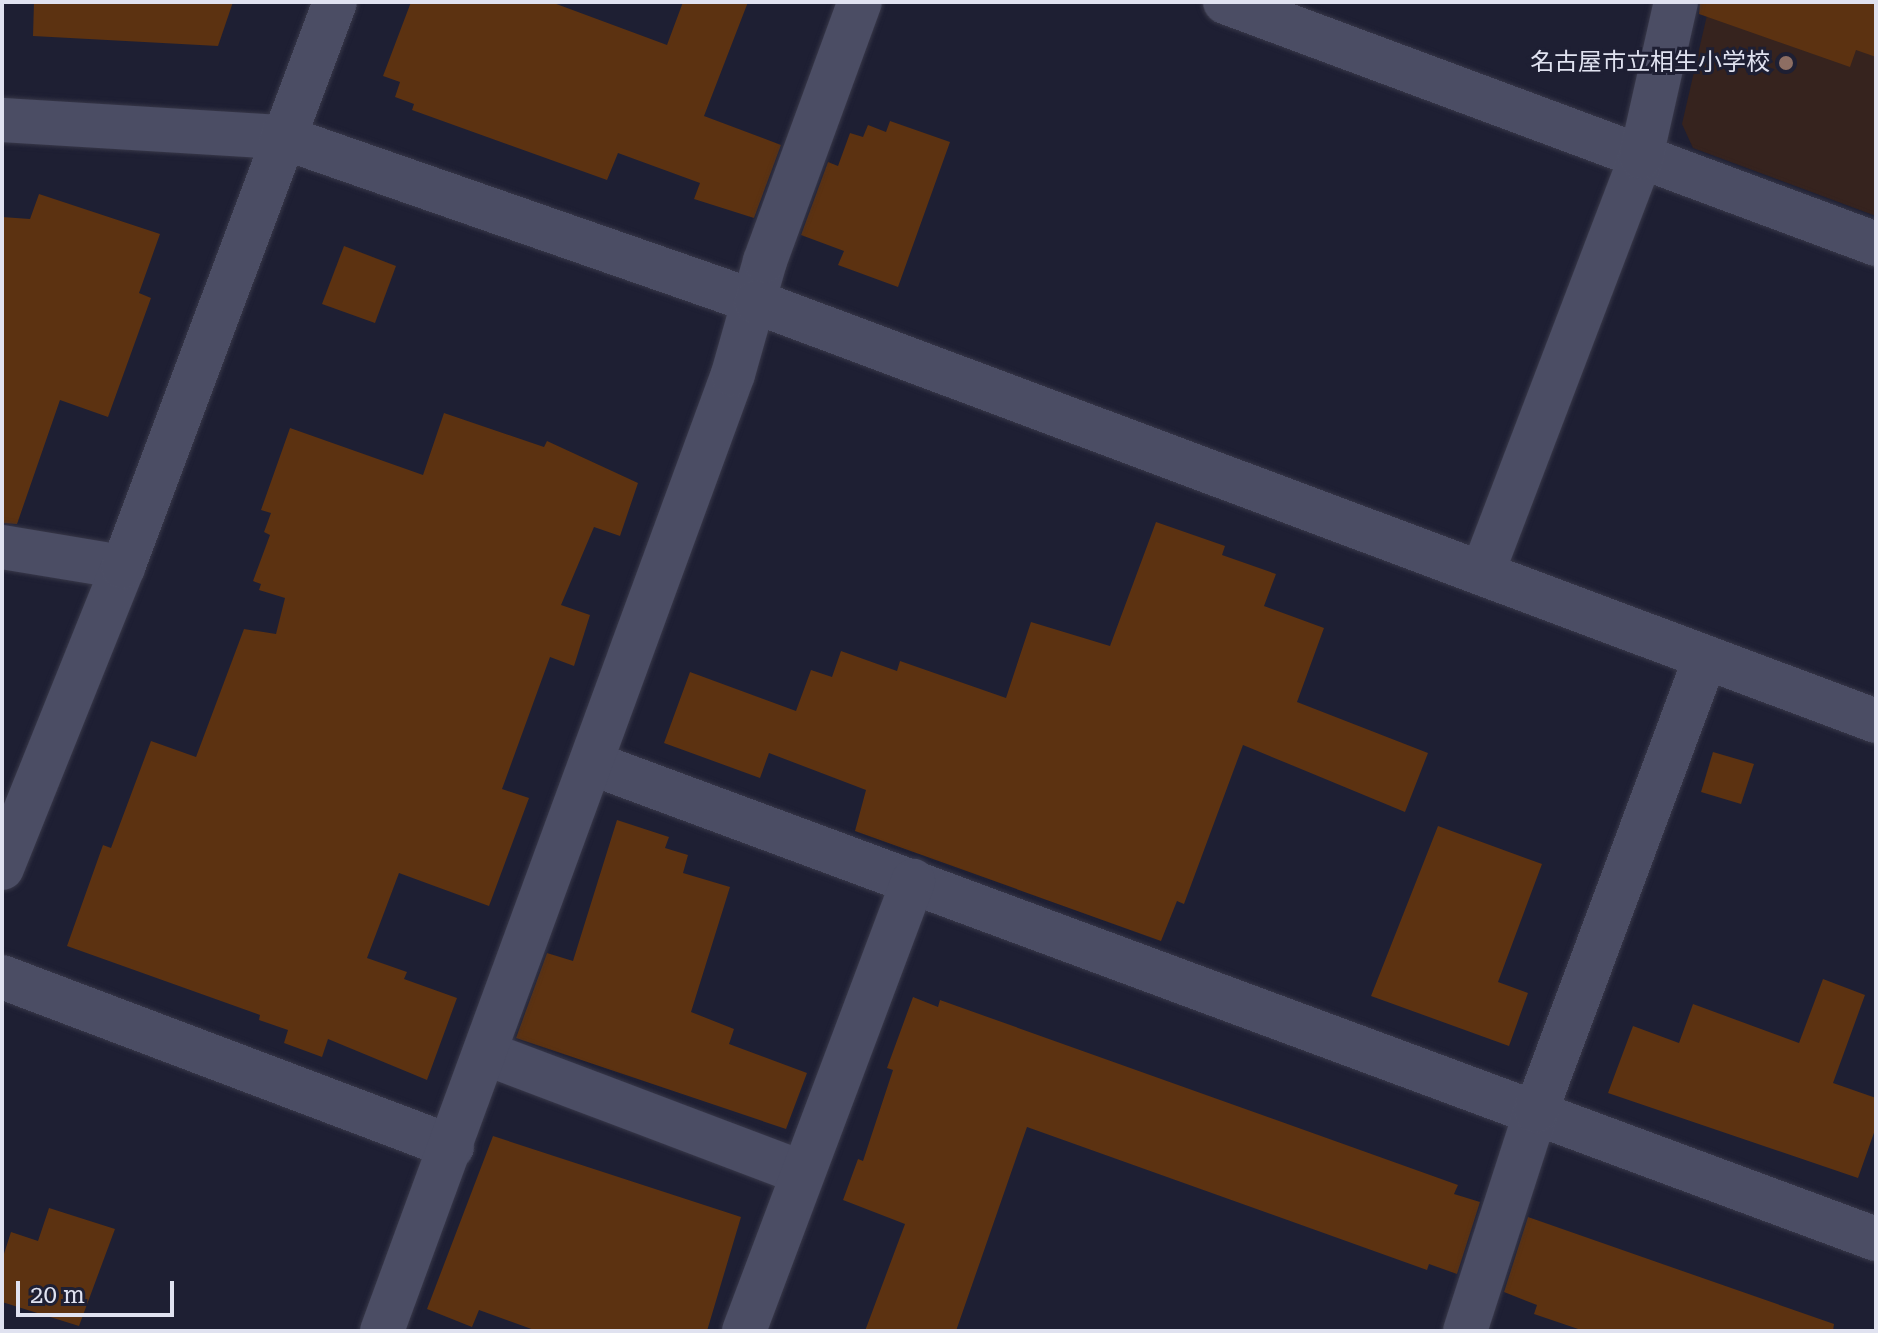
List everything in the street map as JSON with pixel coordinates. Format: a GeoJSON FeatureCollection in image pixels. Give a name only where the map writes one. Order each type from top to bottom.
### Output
{"type":"FeatureCollection","features":[{"type":"Feature","properties":{"kind":"street"},"geometry":{"type":"LineString","coordinates":[[2,868],[123,567],[335,2]]}},
{"type":"Feature","properties":{"kind":"street"},"geometry":{"type":"LineString","coordinates":[[390,1329],[485,1053],[756,302],[765,261],[860,2]]}},
{"type":"Feature","properties":{"kind":"street"},"geometry":{"type":"LineString","coordinates":[[1225,2],[1267,9],[1641,157],[1876,244]]}},
{"type":"Feature","properties":{"kind":"street"},"geometry":{"type":"LineString","coordinates":[[1483,571],[1641,157],[1676,2]]}},
{"type":"Feature","properties":{"kind":"street"},"geometry":{"type":"LineString","coordinates":[[2,120],[282,137],[756,302],[1483,571],[1876,721]]}},
{"type":"Feature","properties":{"kind":"street"},"geometry":{"type":"LineString","coordinates":[[2,547],[123,567]]}},
{"type":"Feature","properties":{"kind":"street"},"geometry":{"type":"LineString","coordinates":[[1465,1331],[1536,1111],[1705,658]]}},
{"type":"Feature","properties":{"kind":"street"},"geometry":{"type":"LineString","coordinates":[[591,763],[1876,1239]]}},
{"type":"Feature","properties":{"kind":"street"},"geometry":{"type":"LineString","coordinates":[[744,1331],[800,1172],[913,881]]}},
{"type":"Feature","properties":{"kind":"street"},"geometry":{"type":"LineString","coordinates":[[2,977],[452,1147]]}},
{"type":"Feature","properties":{"kind":"street"},"geometry":{"type":"LineString","coordinates":[[485,1053],[800,1172]]}},
{"type":"Feature","properties":{"kind":"shaded area","name":"名古屋市立相生小学校"},"geometry":{"type":"Polygon","coordinates":[[[1710,2],[1876,2],[1876,216],[1693,148],[1682,124],[1710,2]]]}},
{"type":"Feature","properties":{"kind":"building"},"geometry":{"type":"Polygon","coordinates":[[[34,2],[233,2],[218,46],[33,36],[34,2]]]}},
{"type":"Feature","properties":{"kind":"building"},"geometry":{"type":"Polygon","coordinates":[[[411,2],[551,2],[667,45],[683,2],[748,2],[704,116],[781,145],[754,218],[694,199],[700,183],[618,153],[607,180],[412,110],[414,104],[395,97],[400,82],[383,76],[411,2]]]}},
{"type":"Feature","properties":{"kind":"building"},"geometry":{"type":"Polygon","coordinates":[[[1700,2],[1876,2],[1876,57],[1856,50],[1850,67],[1699,14],[1700,2]]]}},
{"type":"Feature","properties":{"kind":"building"},"geometry":{"type":"Polygon","coordinates":[[[890,121],[950,142],[898,287],[838,265],[844,251],[801,235],[828,162],[838,166],[850,133],[863,137],[868,125],[886,132],[890,121]]]}},
{"type":"Feature","properties":{"kind":"building"},"geometry":{"type":"Polygon","coordinates":[[[39,194],[160,234],[139,293],[151,298],[108,417],[60,400],[17,524],[2,523],[2,217],[30,219],[39,194]]]}},
{"type":"Feature","properties":{"kind":"building"},"geometry":{"type":"Polygon","coordinates":[[[344,246],[396,266],[375,323],[322,304],[344,246]]]}},
{"type":"Feature","properties":{"kind":"building"},"geometry":{"type":"Polygon","coordinates":[[[444,413],[544,447],[547,441],[638,483],[620,536],[594,527],[561,605],[590,615],[574,666],[550,657],[502,789],[529,798],[489,906],[399,873],[367,958],[407,972],[404,979],[457,998],[427,1080],[328,1039],[322,1057],[284,1043],[288,1030],[259,1020],[260,1015],[67,946],[103,845],[111,848],[151,741],[196,757],[244,629],[276,634],[285,598],[259,590],[261,584],[253,581],[270,535],[264,532],[271,513],[261,510],[290,428],[423,475],[444,413]]]}},
{"type":"Feature","properties":{"kind":"building"},"geometry":{"type":"Polygon","coordinates":[[[1156,522],[1225,546],[1222,555],[1276,574],[1264,606],[1324,628],[1297,702],[1428,753],[1405,812],[1243,745],[1184,904],[1177,901],[1161,941],[855,831],[866,790],[769,753],[760,778],[664,743],[690,672],[796,711],[811,670],[832,677],[841,651],[897,671],[900,661],[1006,698],[1031,622],[1110,646],[1156,522]]]}},
{"type":"Feature","properties":{"kind":"building"},"geometry":{"type":"Polygon","coordinates":[[[1713,752],[1754,764],[1741,804],[1701,792],[1713,752]]]}},
{"type":"Feature","properties":{"kind":"building"},"geometry":{"type":"Polygon","coordinates":[[[617,820],[669,837],[665,848],[688,855],[683,873],[730,887],[691,1012],[734,1029],[729,1044],[807,1073],[786,1129],[516,1038],[547,953],[573,961],[617,820]]]}},
{"type":"Feature","properties":{"kind":"building"},"geometry":{"type":"Polygon","coordinates":[[[1438,826],[1542,864],[1498,982],[1528,993],[1509,1046],[1371,996],[1438,826]]]}},
{"type":"Feature","properties":{"kind":"building"},"geometry":{"type":"Polygon","coordinates":[[[1823,979],[1865,995],[1833,1083],[1876,1098],[1876,1127],[1858,1178],[1608,1093],[1633,1026],[1679,1043],[1693,1004],[1799,1043],[1823,979]]]}},
{"type":"Feature","properties":{"kind":"building"},"geometry":{"type":"Polygon","coordinates":[[[913,997],[938,1007],[940,1000],[1458,1185],[1454,1194],[1480,1202],[1457,1274],[1429,1264],[1427,1270],[1027,1127],[956,1331],[865,1331],[905,1224],[843,1200],[858,1159],[863,1161],[893,1070],[887,1068],[913,997]]]}},
{"type":"Feature","properties":{"kind":"building"},"geometry":{"type":"Polygon","coordinates":[[[493,1136],[741,1217],[707,1331],[537,1331],[479,1310],[472,1327],[427,1309],[493,1136]]]}},
{"type":"Feature","properties":{"kind":"building"},"geometry":{"type":"Polygon","coordinates":[[[49,1208],[115,1229],[79,1326],[2,1302],[2,1260],[11,1232],[38,1241],[49,1208]]]}},
{"type":"Feature","properties":{"kind":"building"},"geometry":{"type":"Polygon","coordinates":[[[1528,1217],[1834,1324],[1833,1331],[1584,1331],[1534,1314],[1537,1305],[1504,1292],[1528,1217]]]}},
{"type":"Feature","properties":{"kind":"place","name":"名古屋市立相生小学校"},"geometry":{"type":"Point","coordinates":[1786,63]}}]}
